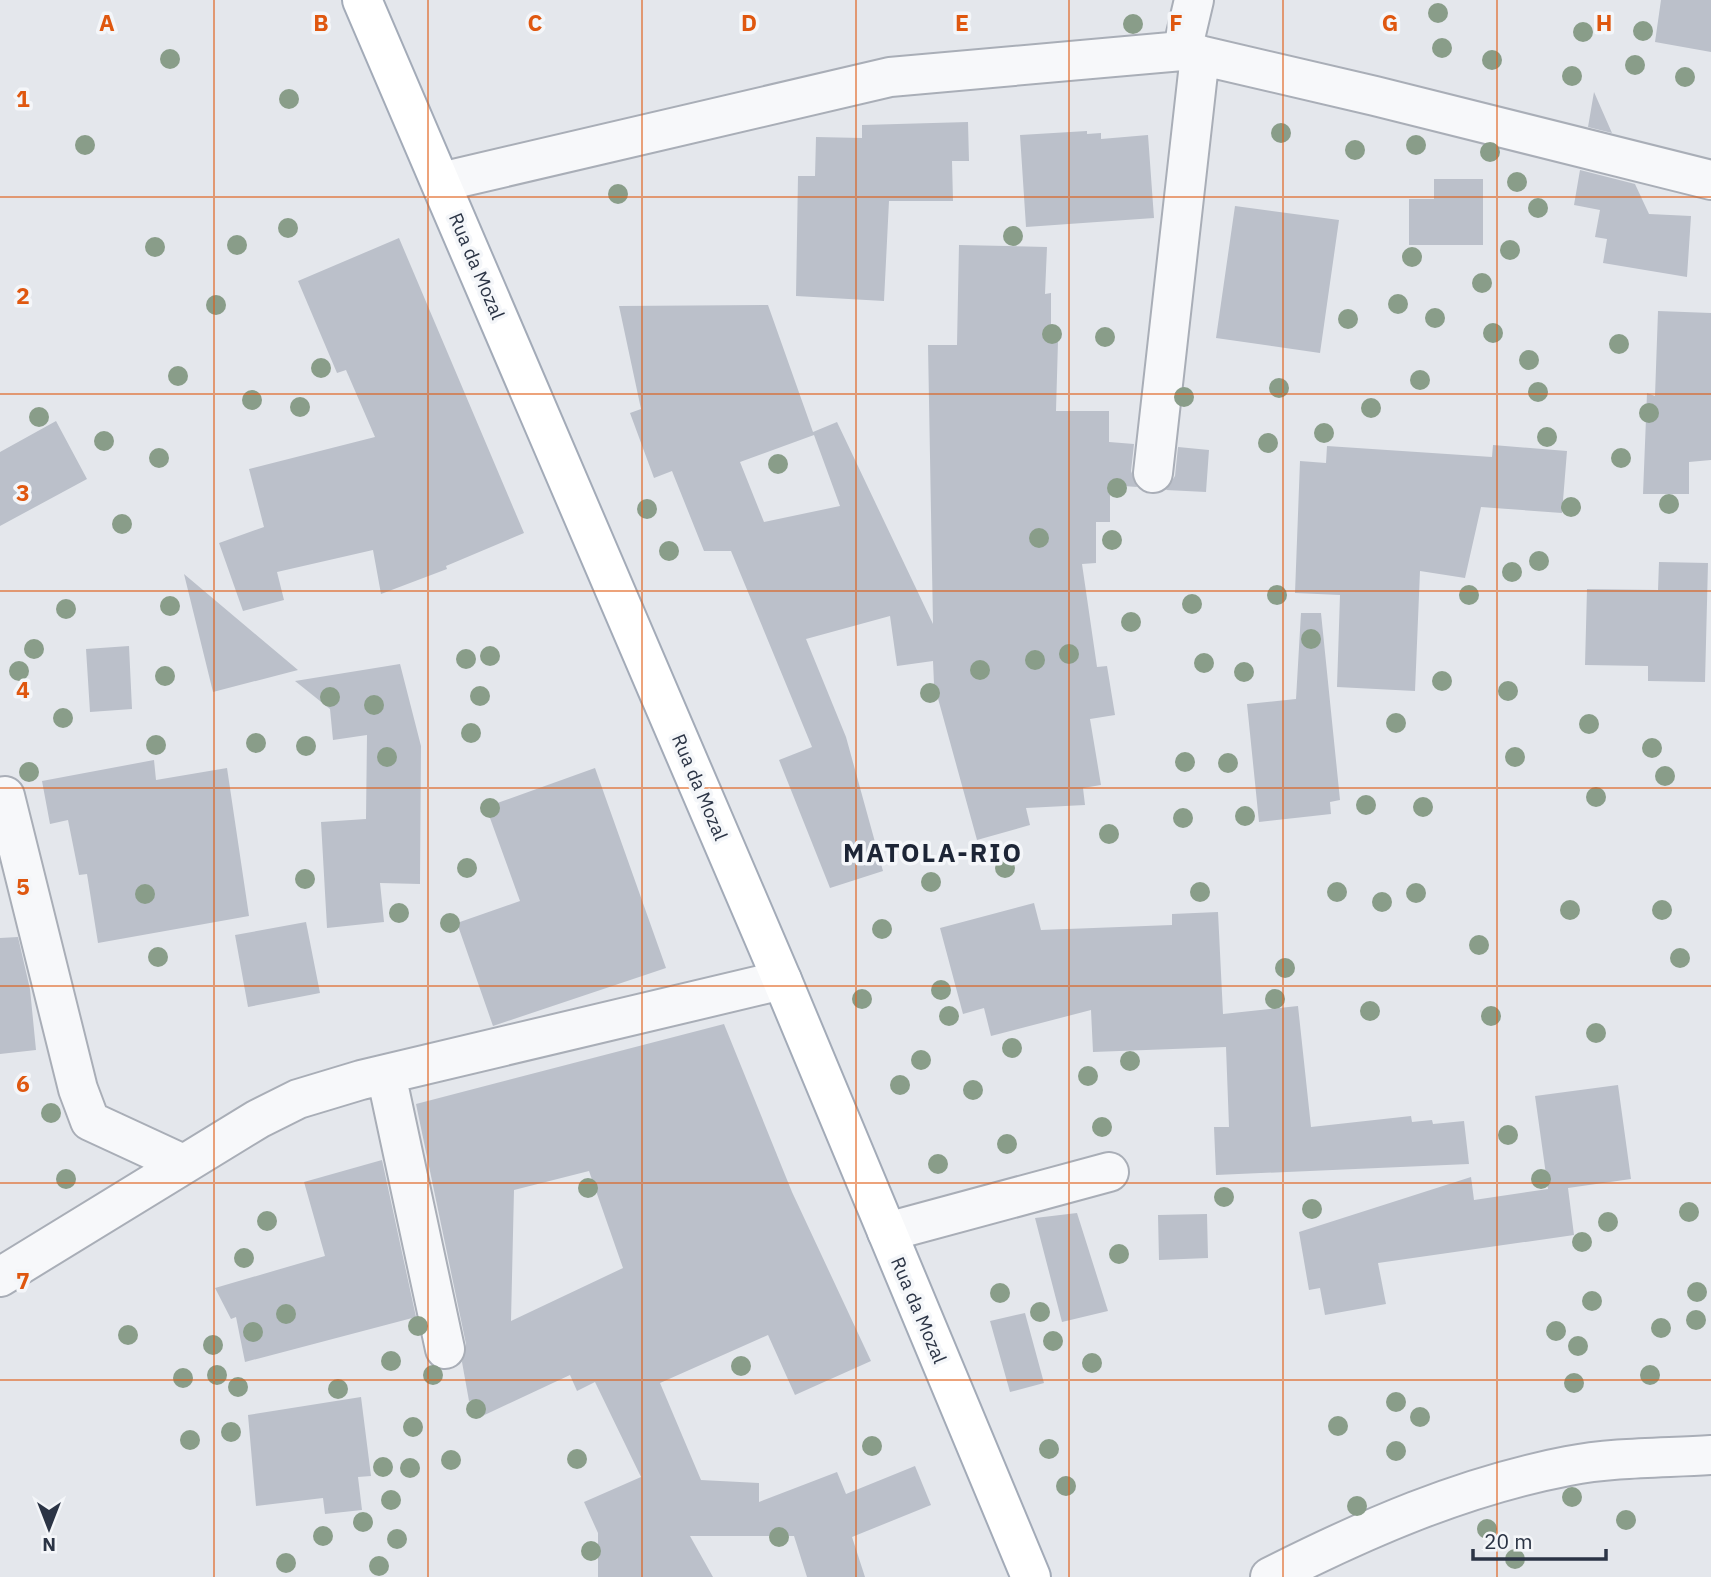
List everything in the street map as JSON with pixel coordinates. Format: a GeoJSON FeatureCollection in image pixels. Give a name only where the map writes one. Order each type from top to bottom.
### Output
{"type":"FeatureCollection","features":[{"type":"Feature","properties":{"kind":"main road","name":"Rua da Mozal"},"geometry":{"type":"LineString","coordinates":[[362,0],[782,980],[1031,1577]]}},
{"type":"Feature","properties":{"kind":"street"},"geometry":{"type":"LineString","coordinates":[[1153,473],[1194,0]]}},
{"type":"Feature","properties":{"kind":"street"},"geometry":{"type":"LineString","coordinates":[[441,182],[890,76],[1191,53],[1711,180]]}},
{"type":"Feature","properties":{"kind":"street"},"geometry":{"type":"LineString","coordinates":[[5,796],[78,1089],[90,1121],[183,1164]]}},
{"type":"Feature","properties":{"kind":"street"},"geometry":{"type":"LineString","coordinates":[[0,1277],[258,1119],[298,1099],[386,1074],[782,980]]}},
{"type":"Feature","properties":{"kind":"street"},"geometry":{"type":"LineString","coordinates":[[386,1074],[445,1349]]}},
{"type":"Feature","properties":{"kind":"street"},"geometry":{"type":"LineString","coordinates":[[887,1233],[1109,1172]]}},
{"type":"Feature","properties":{"kind":"street"},"geometry":{"type":"LineString","coordinates":[[1270,1577],[1422,1507],[1478,1487],[1570,1466],[1711,1455]]}},
{"type":"Feature","properties":{"kind":"building"},"geometry":{"type":"Polygon","coordinates":[[[1661,0],[1711,0],[1711,52],[1655,42],[1661,0]]]}},
{"type":"Feature","properties":{"kind":"building"},"geometry":{"type":"Polygon","coordinates":[[[1594,92],[1612,133],[1588,127],[1594,92]]]}},
{"type":"Feature","properties":{"kind":"building"},"geometry":{"type":"Polygon","coordinates":[[[968,122],[969,161],[952,161],[953,201],[889,201],[884,301],[796,296],[798,176],[815,176],[816,137],[862,138],[862,125],[968,122]]]}},
{"type":"Feature","properties":{"kind":"building"},"geometry":{"type":"Polygon","coordinates":[[[1087,131],[1087,134],[1101,133],[1101,139],[1148,135],[1154,218],[1026,227],[1020,135],[1087,131]]]}},
{"type":"Feature","properties":{"kind":"building"},"geometry":{"type":"Polygon","coordinates":[[[1580,170],[1635,184],[1649,214],[1691,216],[1687,277],[1603,263],[1607,239],[1595,237],[1600,210],[1574,205],[1580,170]]]}},
{"type":"Feature","properties":{"kind":"building"},"geometry":{"type":"Polygon","coordinates":[[[1434,179],[1483,179],[1483,245],[1409,245],[1409,199],[1434,199],[1434,179]]]}},
{"type":"Feature","properties":{"kind":"building"},"geometry":{"type":"Polygon","coordinates":[[[1235,206],[1339,220],[1320,353],[1216,338],[1235,206]]]}},
{"type":"Feature","properties":{"kind":"building"},"geometry":{"type":"Polygon","coordinates":[[[399,238],[524,533],[446,566],[447,569],[381,594],[373,550],[277,572],[284,600],[243,611],[219,543],[264,527],[249,469],[375,437],[346,370],[337,373],[298,281],[399,238]]]}},
{"type":"Feature","properties":{"kind":"building"},"geometry":{"type":"Polygon","coordinates":[[[959,245],[1047,247],[1045,294],[1051,293],[1051,341],[1058,341],[1056,411],[1109,411],[1109,442],[1134,444],[1131,471],[1137,487],[1110,485],[1110,522],[1096,522],[1096,563],[1082,564],[1097,667],[1107,666],[1115,715],[1090,719],[1101,785],[1083,788],[1085,805],[1026,808],[1030,825],[977,840],[934,684],[933,661],[897,666],[890,616],[806,639],[846,737],[883,871],[830,888],[779,760],[812,747],[731,551],[704,551],[672,471],[654,478],[630,413],[641,409],[619,306],[768,305],[813,432],[837,422],[933,624],[928,345],[957,345],[959,245]],[[814,435],[740,462],[764,522],[840,506],[814,435]]]}},
{"type":"Feature","properties":{"kind":"building"},"geometry":{"type":"Polygon","coordinates":[[[1658,311],[1711,313],[1711,460],[1689,462],[1689,494],[1643,494],[1647,393],[1655,396],[1658,311]]]}},
{"type":"Feature","properties":{"kind":"building"},"geometry":{"type":"Polygon","coordinates":[[[56,421],[87,479],[0,526],[0,452],[56,421]]]}},
{"type":"Feature","properties":{"kind":"building"},"geometry":{"type":"Polygon","coordinates":[[[1493,445],[1567,451],[1562,513],[1481,507],[1465,578],[1420,571],[1415,691],[1337,687],[1340,595],[1295,593],[1300,461],[1326,463],[1327,446],[1492,457],[1493,445]]]}},
{"type":"Feature","properties":{"kind":"building"},"geometry":{"type":"Polygon","coordinates":[[[1178,447],[1209,450],[1206,492],[1166,490],[1175,476],[1178,447]]]}},
{"type":"Feature","properties":{"kind":"building"},"geometry":{"type":"Polygon","coordinates":[[[1659,562],[1708,563],[1705,682],[1648,681],[1648,666],[1585,665],[1587,589],[1658,590],[1659,562]]]}},
{"type":"Feature","properties":{"kind":"building"},"geometry":{"type":"Polygon","coordinates":[[[184,574],[298,670],[213,692],[184,574]]]}},
{"type":"Feature","properties":{"kind":"building"},"geometry":{"type":"Polygon","coordinates":[[[1301,613],[1321,613],[1340,800],[1330,802],[1331,814],[1259,822],[1247,704],[1296,699],[1301,613]]]}},
{"type":"Feature","properties":{"kind":"building"},"geometry":{"type":"Polygon","coordinates":[[[129,646],[132,709],[90,712],[86,649],[129,646]]]}},
{"type":"Feature","properties":{"kind":"building"},"geometry":{"type":"Polygon","coordinates":[[[400,664],[421,746],[420,884],[380,883],[384,922],[327,928],[321,822],[366,819],[367,735],[333,740],[330,709],[295,681],[400,664]]]}},
{"type":"Feature","properties":{"kind":"building"},"geometry":{"type":"Polygon","coordinates":[[[154,760],[156,780],[227,768],[249,916],[98,943],[87,874],[79,875],[68,820],[50,824],[42,781],[154,760]]]}},
{"type":"Feature","properties":{"kind":"building"},"geometry":{"type":"Polygon","coordinates":[[[595,768],[666,968],[493,1026],[457,923],[520,901],[486,807],[595,768]]]}},
{"type":"Feature","properties":{"kind":"building"},"geometry":{"type":"Polygon","coordinates":[[[1034,903],[1041,930],[1172,925],[1172,914],[1218,912],[1223,1014],[1298,1006],[1311,1127],[1411,1116],[1412,1122],[1432,1120],[1433,1124],[1464,1121],[1469,1164],[1216,1175],[1214,1127],[1229,1127],[1226,1047],[1093,1052],[1091,1010],[991,1036],[984,1008],[963,1014],[940,928],[1034,903]]]}},
{"type":"Feature","properties":{"kind":"building"},"geometry":{"type":"Polygon","coordinates":[[[306,922],[320,993],[248,1007],[235,935],[306,922]]]}},
{"type":"Feature","properties":{"kind":"building"},"geometry":{"type":"Polygon","coordinates":[[[18,937],[30,989],[36,1050],[0,1054],[0,938],[18,937]]]}},
{"type":"Feature","properties":{"kind":"building"},"geometry":{"type":"Polygon","coordinates":[[[724,1024],[792,1192],[871,1361],[795,1395],[768,1335],[660,1383],[701,1480],[759,1483],[759,1502],[837,1472],[846,1494],[915,1466],[931,1505],[852,1537],[865,1577],[807,1577],[794,1536],[690,1536],[713,1577],[598,1577],[598,1533],[584,1502],[641,1477],[595,1382],[577,1391],[570,1375],[476,1419],[474,1400],[469,1401],[462,1362],[466,1344],[416,1104],[724,1024]],[[589,1171],[514,1190],[511,1321],[623,1268],[589,1171]]]}},
{"type":"Feature","properties":{"kind":"building"},"geometry":{"type":"Polygon","coordinates":[[[1618,1085],[1631,1179],[1568,1188],[1574,1235],[1378,1263],[1386,1304],[1325,1315],[1320,1288],[1309,1290],[1299,1232],[1471,1177],[1474,1200],[1548,1189],[1535,1096],[1618,1085]]]}},
{"type":"Feature","properties":{"kind":"building"},"geometry":{"type":"Polygon","coordinates":[[[382,1160],[416,1317],[245,1362],[236,1317],[231,1319],[215,1288],[325,1256],[304,1182],[382,1160]]]}},
{"type":"Feature","properties":{"kind":"building"},"geometry":{"type":"Polygon","coordinates":[[[1077,1213],[1108,1311],[1062,1322],[1035,1218],[1077,1213]]]}},
{"type":"Feature","properties":{"kind":"building"},"geometry":{"type":"Polygon","coordinates":[[[1207,1214],[1208,1258],[1159,1260],[1158,1215],[1207,1214]]]}},
{"type":"Feature","properties":{"kind":"building"},"geometry":{"type":"Polygon","coordinates":[[[1025,1313],[1044,1383],[1010,1392],[990,1321],[1025,1313]]]}},
{"type":"Feature","properties":{"kind":"building"},"geometry":{"type":"Polygon","coordinates":[[[361,1397],[371,1476],[358,1477],[362,1510],[325,1514],[323,1498],[256,1506],[248,1415],[361,1397]]]}},
{"type":"Feature","properties":{"kind":"district","name":"MATOLA-RIO"},"geometry":{"type":"Point","coordinates":[933,853]}}]}
